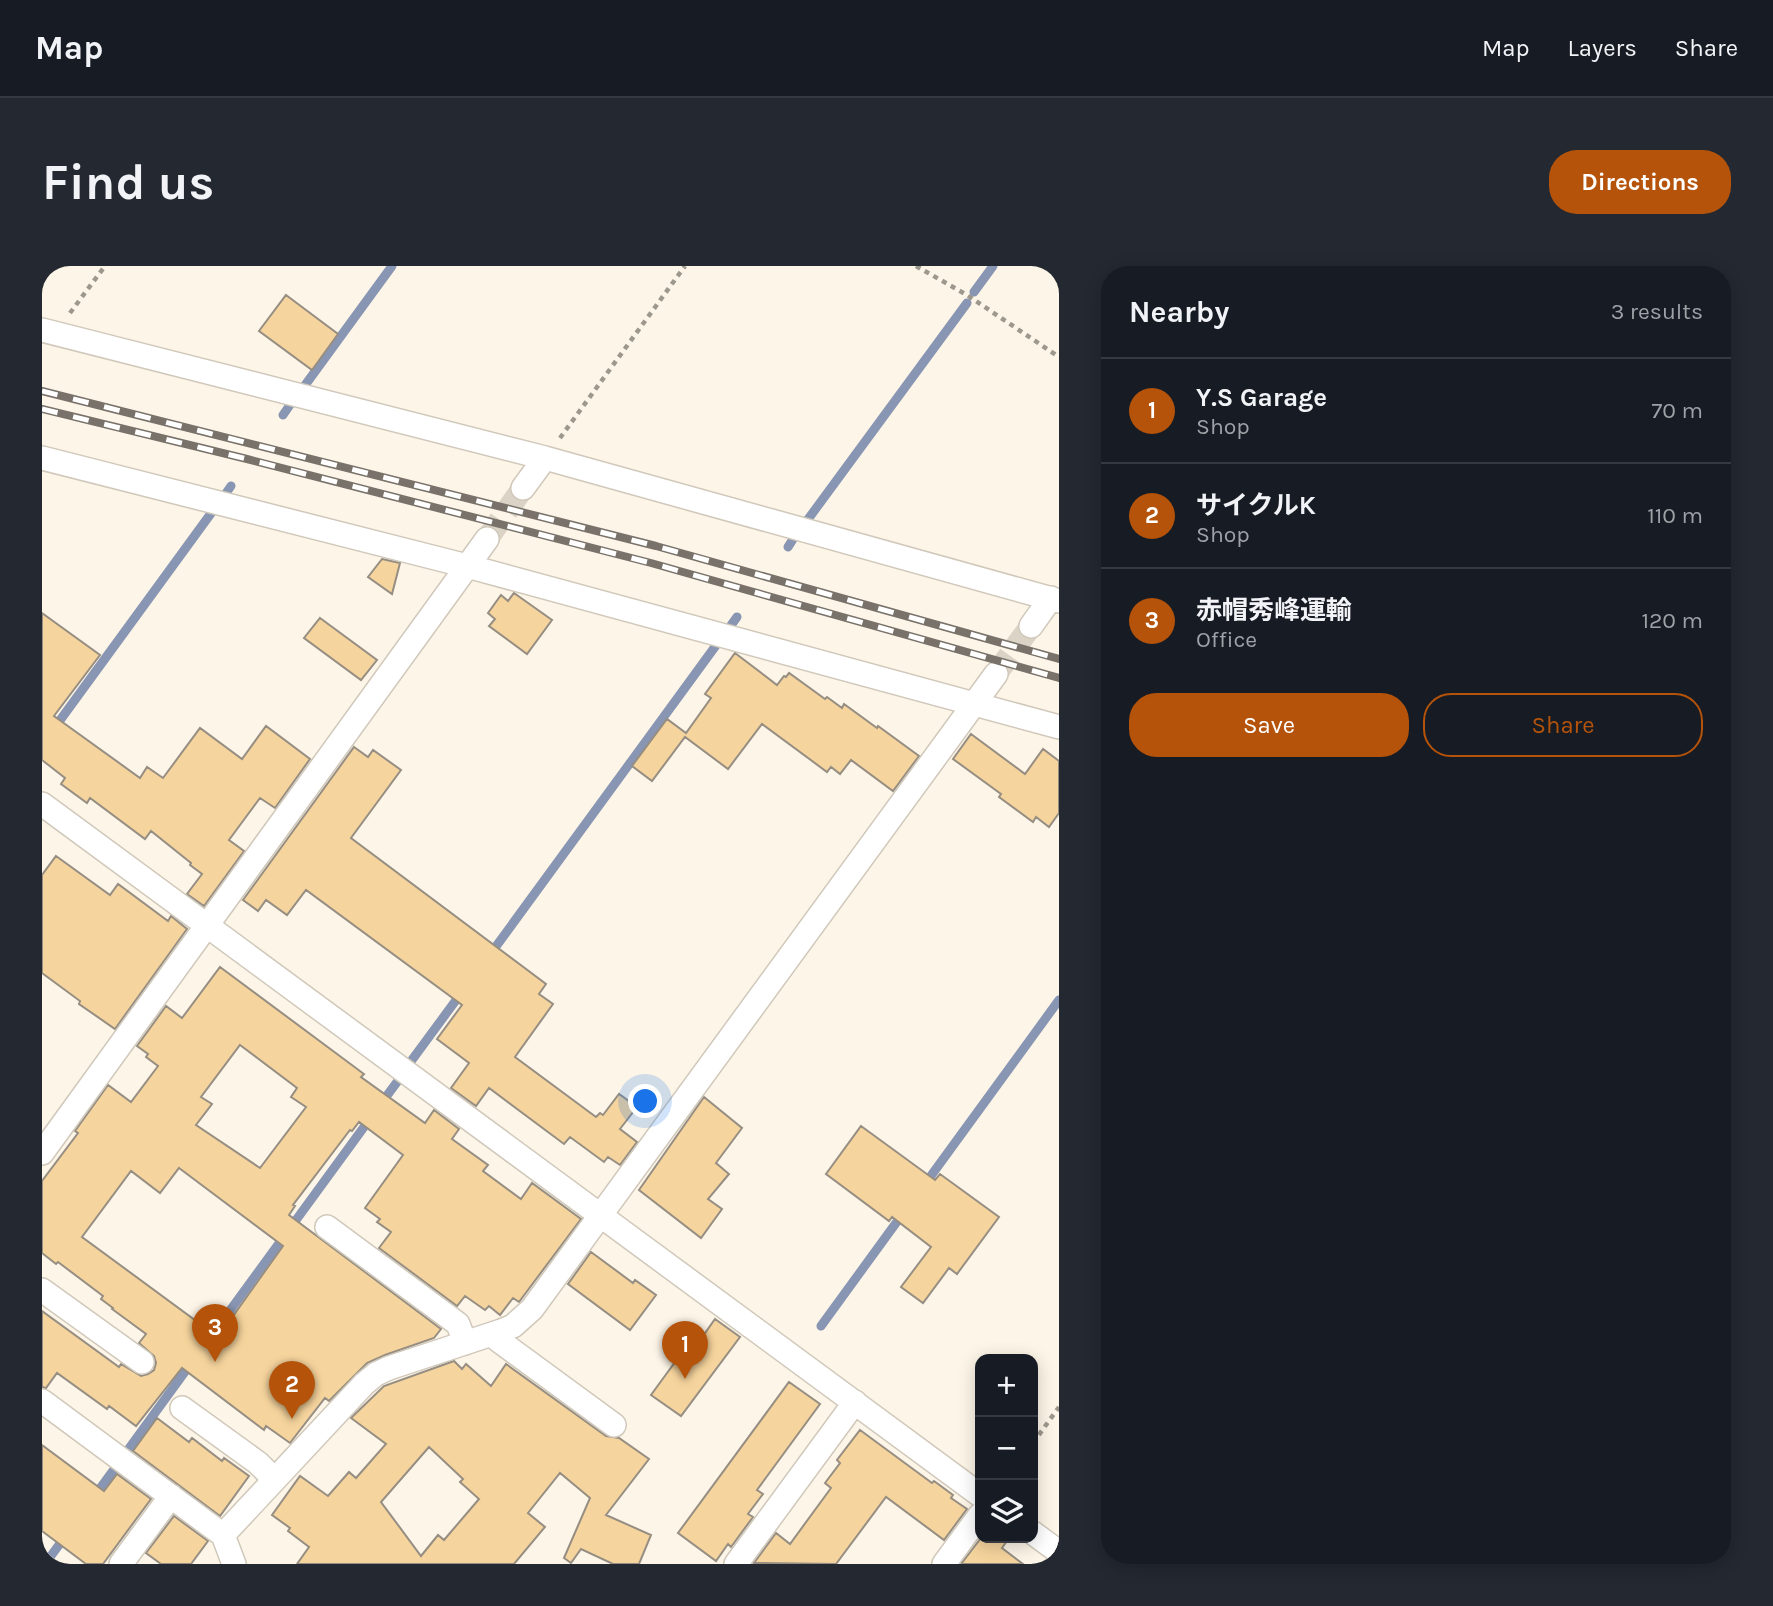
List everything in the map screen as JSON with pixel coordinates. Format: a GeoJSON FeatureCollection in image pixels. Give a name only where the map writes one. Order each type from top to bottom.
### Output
{"type":"FeatureCollection","features":[{"type":"Feature","properties":{"kind":"street"},"geometry":{"type":"LineString","coordinates":[[46,339],[545,458],[1055,600],[1031,626]]}},
{"type":"Feature","properties":{"kind":"street"},"geometry":{"type":"LineString","coordinates":[[42,458],[467,566],[1059,727]]}},
{"type":"Feature","properties":{"kind":"street"},"geometry":{"type":"LineString","coordinates":[[523,488],[545,458]]}},
{"type":"Feature","properties":{"kind":"street"},"geometry":{"type":"LineString","coordinates":[[42,1153],[487,538]]}},
{"type":"Feature","properties":{"kind":"street"},"geometry":{"type":"LineString","coordinates":[[223,1535],[376,1374],[496,1333],[513,1326],[523,1318],[996,674]]}},
{"type":"Feature","properties":{"kind":"street"},"geometry":{"type":"LineString","coordinates":[[42,804],[975,1490]]}},
{"type":"Feature","properties":{"kind":"street"},"geometry":{"type":"LineString","coordinates":[[327,1227],[458,1324],[465,1343]]}},
{"type":"Feature","properties":{"kind":"street"},"geometry":{"type":"LineString","coordinates":[[42,1290],[142,1363]]}},
{"type":"Feature","properties":{"kind":"street"},"geometry":{"type":"LineString","coordinates":[[496,1333],[498,1340],[614,1425]]}},
{"type":"Feature","properties":{"kind":"street"},"geometry":{"type":"LineString","coordinates":[[42,1401],[223,1535],[234,1564]]}},
{"type":"Feature","properties":{"kind":"street"},"geometry":{"type":"LineString","coordinates":[[736,1564],[855,1402]]}},
{"type":"Feature","properties":{"kind":"street"},"geometry":{"type":"LineString","coordinates":[[182,1408],[258,1463],[275,1479]]}},
{"type":"Feature","properties":{"kind":"street"},"geometry":{"type":"LineString","coordinates":[[121,1564],[171,1496]]}},
{"type":"Feature","properties":{"kind":"street"},"geometry":{"type":"LineString","coordinates":[[944,1564],[975,1522]]}},
{"type":"Feature","properties":{"kind":"street"},"geometry":{"type":"LineString","coordinates":[[1038,1537],[1059,1552]]}},
{"type":"Feature","properties":{"kind":"path"},"geometry":{"type":"LineString","coordinates":[[46,339],[105,266]]}},
{"type":"Feature","properties":{"kind":"path"},"geometry":{"type":"LineString","coordinates":[[545,458],[685,266]]}},
{"type":"Feature","properties":{"kind":"path"},"geometry":{"type":"LineString","coordinates":[[916,266],[967,295],[1059,357]]}},
{"type":"Feature","properties":{"kind":"path"},"geometry":{"type":"LineString","coordinates":[[1038,1436],[1059,1407]]}},
{"type":"Feature","properties":{"kind":"building"},"geometry":{"type":"Polygon","coordinates":[[[286,295],[338,334],[312,370],[259,331],[286,295]]]}},
{"type":"Feature","properties":{"kind":"building"},"geometry":{"type":"Polygon","coordinates":[[[382,559],[400,563],[392,594],[368,577],[382,559]]]}},
{"type":"Feature","properties":{"kind":"building"},"geometry":{"type":"Polygon","coordinates":[[[514,593],[552,620],[527,654],[489,626],[495,619],[488,613],[501,595],[508,601],[514,593]]]}},
{"type":"Feature","properties":{"kind":"building"},"geometry":{"type":"Polygon","coordinates":[[[42,613],[100,655],[54,716],[140,778],[147,767],[163,778],[200,728],[242,759],[266,726],[310,759],[275,808],[260,798],[229,840],[244,851],[204,906],[187,894],[202,874],[190,865],[191,863],[151,831],[145,839],[90,798],[87,803],[61,784],[65,778],[42,760],[42,613]]]}},
{"type":"Feature","properties":{"kind":"building"},"geometry":{"type":"Polygon","coordinates":[[[320,618],[377,660],[361,680],[304,638],[320,618]]]}},
{"type":"Feature","properties":{"kind":"building"},"geometry":{"type":"Polygon","coordinates":[[[735,653],[777,685],[789,673],[825,699],[827,697],[842,708],[844,704],[919,756],[893,791],[851,760],[840,774],[831,767],[827,772],[762,724],[728,769],[685,737],[652,781],[632,766],[667,719],[686,733],[711,698],[705,694],[735,653]]]}},
{"type":"Feature","properties":{"kind":"building"},"geometry":{"type":"Polygon","coordinates":[[[971,734],[1025,774],[1043,749],[1059,761],[1059,813],[1049,827],[1036,817],[1033,822],[999,797],[1001,794],[953,759],[971,734]]]}},
{"type":"Feature","properties":{"kind":"building"},"geometry":{"type":"Polygon","coordinates":[[[354,747],[368,757],[373,750],[401,770],[351,838],[546,984],[539,994],[553,1004],[515,1057],[596,1117],[600,1113],[603,1115],[619,1094],[637,1107],[620,1129],[637,1142],[620,1165],[608,1157],[604,1162],[570,1137],[564,1144],[489,1088],[476,1106],[451,1088],[469,1063],[437,1039],[462,1005],[306,890],[287,915],[266,900],[258,911],[243,900],[354,747]]]}},
{"type":"Feature","properties":{"kind":"building"},"geometry":{"type":"Polygon","coordinates":[[[56,856],[110,895],[118,884],[168,921],[171,916],[187,929],[115,1029],[42,973],[42,875],[56,856]]]}},
{"type":"Feature","properties":{"kind":"building"},"geometry":{"type":"Polygon","coordinates":[[[220,967],[364,1074],[361,1077],[425,1123],[434,1110],[459,1129],[452,1139],[488,1165],[483,1171],[521,1199],[532,1183],[581,1219],[519,1302],[513,1298],[500,1315],[489,1306],[485,1310],[465,1296],[457,1306],[379,1248],[391,1232],[377,1222],[380,1219],[365,1208],[403,1155],[359,1122],[293,1205],[295,1206],[289,1215],[441,1329],[434,1338],[367,1363],[329,1401],[325,1398],[290,1443],[266,1426],[264,1430],[182,1368],[136,1426],[57,1373],[46,1388],[42,1387],[42,1311],[119,1367],[121,1364],[141,1376],[154,1370],[154,1356],[139,1343],[146,1334],[112,1309],[101,1299],[103,1296],[42,1253],[42,1181],[78,1133],[75,1131],[108,1085],[131,1102],[158,1066],[137,1046],[166,1006],[182,1018],[220,967]],[[240,1045],[201,1097],[212,1104],[196,1125],[260,1168],[306,1107],[291,1097],[297,1088],[240,1045]],[[179,1168],[160,1193],[131,1171],[82,1237],[218,1337],[283,1246],[179,1168]]]}},
{"type":"Feature","properties":{"kind":"building"},"geometry":{"type":"Polygon","coordinates":[[[704,1097],[742,1128],[716,1163],[729,1174],[708,1199],[722,1209],[701,1238],[639,1190],[704,1097]]]}},
{"type":"Feature","properties":{"kind":"building"},"geometry":{"type":"Polygon","coordinates":[[[861,1126],[935,1180],[940,1174],[999,1217],[957,1274],[949,1268],[923,1303],[901,1287],[931,1247],[892,1217],[889,1221],[826,1174],[861,1126]]]}},
{"type":"Feature","properties":{"kind":"building"},"geometry":{"type":"Polygon","coordinates":[[[591,1252],[633,1283],[635,1280],[656,1295],[630,1330],[568,1284],[591,1252]]]}},
{"type":"Feature","properties":{"kind":"building"},"geometry":{"type":"Polygon","coordinates":[[[715,1319],[740,1337],[681,1416],[651,1395],[678,1358],[684,1363],[715,1319]]]}},
{"type":"Feature","properties":{"kind":"building"},"geometry":{"type":"Polygon","coordinates":[[[454,1361],[462,1369],[466,1364],[491,1386],[506,1364],[606,1436],[619,1438],[649,1459],[606,1515],[651,1535],[639,1564],[613,1564],[581,1549],[571,1563],[564,1558],[590,1498],[560,1473],[528,1513],[545,1527],[514,1564],[297,1564],[309,1547],[272,1515],[300,1476],[328,1496],[349,1472],[356,1478],[386,1444],[351,1418],[384,1386],[454,1361]],[[429,1447],[381,1502],[421,1556],[438,1535],[444,1540],[479,1499],[460,1482],[463,1479],[429,1447]]]}},
{"type":"Feature","properties":{"kind":"building"},"geometry":{"type":"Polygon","coordinates":[[[789,1382],[820,1404],[757,1490],[763,1494],[748,1514],[753,1517],[731,1547],[728,1544],[716,1561],[678,1533],[789,1382]]]}},
{"type":"Feature","properties":{"kind":"building"},"geometry":{"type":"Polygon","coordinates":[[[157,1418],[189,1442],[192,1438],[222,1461],[224,1458],[249,1476],[220,1516],[133,1451],[157,1418]]]}},
{"type":"Feature","properties":{"kind":"building"},"geometry":{"type":"Polygon","coordinates":[[[860,1430],[932,1483],[934,1481],[953,1495],[951,1498],[967,1509],[944,1540],[886,1497],[836,1564],[754,1563],[776,1533],[790,1544],[831,1488],[825,1483],[840,1463],[837,1460],[860,1430]]]}},
{"type":"Feature","properties":{"kind":"building"},"geometry":{"type":"Polygon","coordinates":[[[42,1445],[104,1491],[117,1474],[151,1499],[103,1564],[86,1564],[42,1531],[42,1445]]]}},
{"type":"Feature","properties":{"kind":"building"},"geometry":{"type":"Polygon","coordinates":[[[174,1516],[208,1541],[191,1564],[161,1564],[146,1553],[174,1516]]]}},
{"type":"Feature","properties":{"kind":"building"},"geometry":{"type":"Polygon","coordinates":[[[977,1543],[1006,1543],[1002,1548],[1023,1564],[961,1564],[977,1543]]]}},
{"type":"Feature","properties":{"kind":"waterway"},"geometry":{"type":"LineString","coordinates":[[303,388],[392,266]]}},
{"type":"Feature","properties":{"kind":"waterway"},"geometry":{"type":"LineString","coordinates":[[974,292],[993,266]]}},
{"type":"Feature","properties":{"kind":"waterway"},"geometry":{"type":"LineString","coordinates":[[806,522],[967,303]]}},
{"type":"Feature","properties":{"kind":"waterway"},"geometry":{"type":"LineString","coordinates":[[283,415],[292,402]]}},
{"type":"Feature","properties":{"kind":"waterway"},"geometry":{"type":"LineString","coordinates":[[224,496],[231,486]]}},
{"type":"Feature","properties":{"kind":"waterway"},"geometry":{"type":"LineString","coordinates":[[42,745],[212,512]]}},
{"type":"Feature","properties":{"kind":"waterway"},"geometry":{"type":"LineString","coordinates":[[788,547],[795,536]]}},
{"type":"Feature","properties":{"kind":"waterway"},"geometry":{"type":"LineString","coordinates":[[729,628],[737,617]]}},
{"type":"Feature","properties":{"kind":"waterway"},"geometry":{"type":"LineString","coordinates":[[489,956],[717,644]]}},
{"type":"Feature","properties":{"kind":"waterway"},"geometry":{"type":"LineString","coordinates":[[409,1064],[462,992]]}},
{"type":"Feature","properties":{"kind":"waterway"},"geometry":{"type":"LineString","coordinates":[[925,1184],[1059,1000]]}},
{"type":"Feature","properties":{"kind":"waterway"},"geometry":{"type":"LineString","coordinates":[[380,1105],[400,1078]]}},
{"type":"Feature","properties":{"kind":"waterway"},"geometry":{"type":"LineString","coordinates":[[207,1342],[372,1116]]}},
{"type":"Feature","properties":{"kind":"waterway"},"geometry":{"type":"LineString","coordinates":[[821,1326],[904,1212]]}},
{"type":"Feature","properties":{"kind":"waterway"},"geometry":{"type":"LineString","coordinates":[[125,1454],[192,1362]]}},
{"type":"Feature","properties":{"kind":"waterway"},"geometry":{"type":"LineString","coordinates":[[93,1498],[118,1464]]}},
{"type":"Feature","properties":{"kind":"waterway"},"geometry":{"type":"LineString","coordinates":[[45,1564],[67,1534]]}},
{"type":"Feature","properties":{"kind":"tunnel"},"geometry":{"type":"LineString","coordinates":[[487,539],[523,488]]}},
{"type":"Feature","properties":{"kind":"tunnel"},"geometry":{"type":"LineString","coordinates":[[996,674],[1031,626]]}},
{"type":"Feature","properties":{"kind":"railway"},"geometry":{"type":"LineString","coordinates":[[42,391],[656,546],[1059,659]]}},
{"type":"Feature","properties":{"kind":"railway"},"geometry":{"type":"LineString","coordinates":[[42,409],[651,563],[1059,678]]}},
{"type":"Feature","properties":{"kind":"place","name":"赤帽秀峰運輸"},"geometry":{"type":"Point","coordinates":[215,1362]}},
{"type":"Feature","properties":{"kind":"place","name":"Y.S Garage"},"geometry":{"type":"Point","coordinates":[685,1379]}},
{"type":"Feature","properties":{"kind":"place","name":"サイクルK"},"geometry":{"type":"Point","coordinates":[292,1419]}}]}
